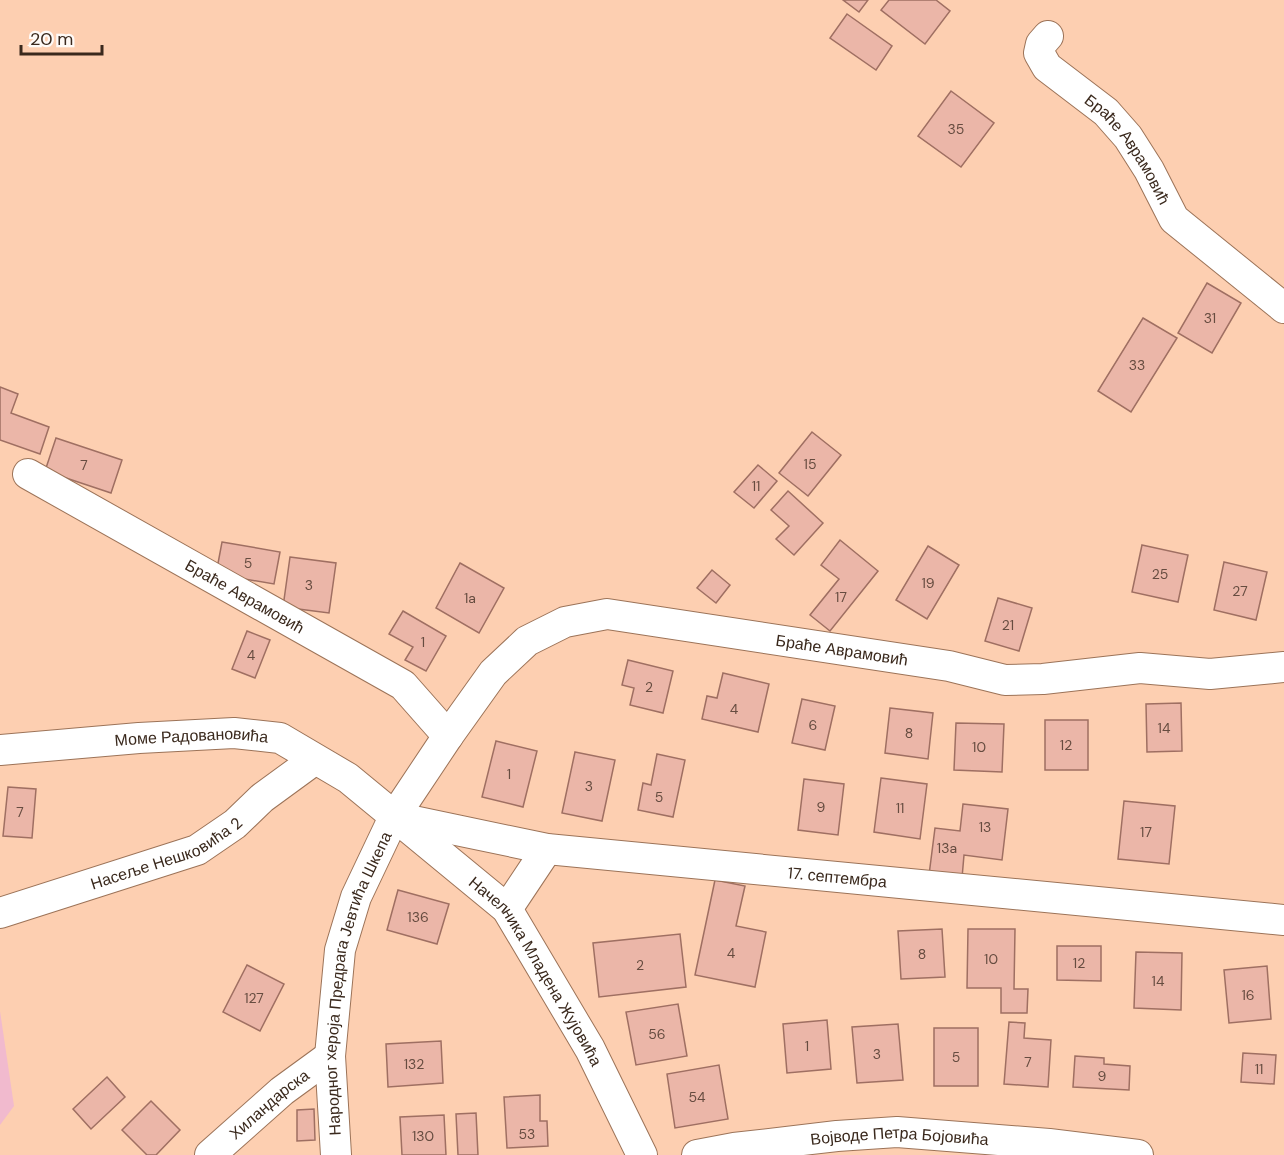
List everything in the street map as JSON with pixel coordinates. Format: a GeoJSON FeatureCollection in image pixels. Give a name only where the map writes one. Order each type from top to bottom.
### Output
{"type":"FeatureCollection","features":[{"type":"Feature","properties":{"kind":"street","name":"Браће Аврамовић"},"geometry":{"type":"LineString","coordinates":[[1048,36],[1041,44],[1039,53],[1047,67],[1106,112],[1128,136],[1149,170],[1174,219],[1284,308]]}},
{"type":"Feature","properties":{"kind":"street","name":"Браће Аврамовић"},"geometry":{"type":"LineString","coordinates":[[28,474],[403,685],[448,736]]}},
{"type":"Feature","properties":{"kind":"street","name":"Браће Аврамовић"},"geometry":{"type":"LineString","coordinates":[[394,817],[493,673],[527,641],[565,622],[607,614],[950,666],[1005,680],[1043,679],[1140,668],[1210,674],[1284,666]]}},
{"type":"Feature","properties":{"kind":"street","name":"Моме Радовановића"},"geometry":{"type":"LineString","coordinates":[[0,750],[139,738],[234,733],[280,738],[348,778],[394,817]]}},
{"type":"Feature","properties":{"kind":"street","name":"Насеље Нешковића 2"},"geometry":{"type":"LineString","coordinates":[[0,913],[197,850],[235,824],[262,798],[314,760]]}},
{"type":"Feature","properties":{"kind":"street","name":"17. септембра"},"geometry":{"type":"LineString","coordinates":[[394,817],[547,849],[1284,920]]}},
{"type":"Feature","properties":{"kind":"street","name":"Начелника Младена Жујовића"},"geometry":{"type":"LineString","coordinates":[[394,817],[507,909],[590,1049],[642,1155]]}},
{"type":"Feature","properties":{"kind":"street","name":"Народног хероја Предрага Јевтића Шкепа"},"geometry":{"type":"LineString","coordinates":[[336,1155],[330,1056],[340,950],[356,897],[394,817]]}},
{"type":"Feature","properties":{"kind":"street"},"geometry":{"type":"LineString","coordinates":[[507,909],[547,849]]}},
{"type":"Feature","properties":{"kind":"street","name":"Хиландарска"},"geometry":{"type":"LineString","coordinates":[[210,1155],[282,1091],[330,1056]]}},
{"type":"Feature","properties":{"kind":"street","name":"Војводе Петра Бојовића"},"geometry":{"type":"LineString","coordinates":[[697,1155],[734,1148],[837,1136],[897,1132],[1049,1144],[1138,1155]]}},
{"type":"Feature","properties":{"kind":"shaded area"},"geometry":{"type":"Polygon","coordinates":[[[0,1011],[14,1106],[0,1125],[0,1011]]]}},
{"type":"Feature","properties":{"kind":"building"},"geometry":{"type":"Polygon","coordinates":[[[843,0],[868,0],[859,12],[843,0]]]}},
{"type":"Feature","properties":{"kind":"building"},"geometry":{"type":"Polygon","coordinates":[[[889,0],[936,0],[950,11],[925,44],[881,10],[889,0]]]}},
{"type":"Feature","properties":{"kind":"building"},"geometry":{"type":"Polygon","coordinates":[[[847,14],[892,46],[876,70],[830,38],[847,14]]]}},
{"type":"Feature","properties":{"kind":"building"},"geometry":{"type":"Polygon","coordinates":[[[951,91],[994,123],[961,167],[918,136],[951,91]]]}},
{"type":"Feature","properties":{"kind":"building"},"geometry":{"type":"Polygon","coordinates":[[[1207,283],[1241,303],[1212,353],[1178,333],[1207,283]]]}},
{"type":"Feature","properties":{"kind":"building"},"geometry":{"type":"Polygon","coordinates":[[[1143,318],[1177,338],[1131,412],[1098,391],[1143,318]]]}},
{"type":"Feature","properties":{"kind":"building"},"geometry":{"type":"Polygon","coordinates":[[[0,387],[18,394],[11,413],[49,427],[40,454],[0,440],[0,387]]]}},
{"type":"Feature","properties":{"kind":"building"},"geometry":{"type":"Polygon","coordinates":[[[812,432],[841,455],[808,496],[779,473],[812,432]]]}},
{"type":"Feature","properties":{"kind":"building"},"geometry":{"type":"Polygon","coordinates":[[[56,438],[122,460],[111,493],[45,471],[56,438]]]}},
{"type":"Feature","properties":{"kind":"building"},"geometry":{"type":"Polygon","coordinates":[[[758,465],[777,481],[754,508],[734,492],[758,465]]]}},
{"type":"Feature","properties":{"kind":"building"},"geometry":{"type":"Polygon","coordinates":[[[788,491],[823,523],[794,555],[776,539],[789,526],[771,510],[788,491]]]}},
{"type":"Feature","properties":{"kind":"building"},"geometry":{"type":"Polygon","coordinates":[[[840,540],[878,571],[830,631],[810,615],[839,579],[821,565],[840,540]]]}},
{"type":"Feature","properties":{"kind":"building"},"geometry":{"type":"Polygon","coordinates":[[[222,542],[280,552],[274,584],[216,574],[222,542]]]}},
{"type":"Feature","properties":{"kind":"building"},"geometry":{"type":"Polygon","coordinates":[[[1142,545],[1188,555],[1178,602],[1132,592],[1142,545]]]}},
{"type":"Feature","properties":{"kind":"building"},"geometry":{"type":"Polygon","coordinates":[[[928,546],[959,565],[927,619],[896,600],[928,546]]]}},
{"type":"Feature","properties":{"kind":"building"},"geometry":{"type":"Polygon","coordinates":[[[290,557],[336,563],[329,613],[283,607],[290,557]]]}},
{"type":"Feature","properties":{"kind":"building"},"geometry":{"type":"Polygon","coordinates":[[[1224,562],[1267,572],[1256,620],[1214,610],[1224,562]]]}},
{"type":"Feature","properties":{"kind":"building"},"geometry":{"type":"Polygon","coordinates":[[[460,563],[504,588],[479,633],[436,608],[460,563]]]}},
{"type":"Feature","properties":{"kind":"building"},"geometry":{"type":"Polygon","coordinates":[[[712,570],[730,585],[716,603],[697,588],[712,570]]]}},
{"type":"Feature","properties":{"kind":"building"},"geometry":{"type":"Polygon","coordinates":[[[998,598],[1032,608],[1019,651],[985,641],[998,598]]]}},
{"type":"Feature","properties":{"kind":"building"},"geometry":{"type":"Polygon","coordinates":[[[403,611],[446,636],[426,671],[405,660],[413,647],[389,634],[403,611]]]}},
{"type":"Feature","properties":{"kind":"building"},"geometry":{"type":"Polygon","coordinates":[[[247,631],[270,640],[255,678],[232,669],[247,631]]]}},
{"type":"Feature","properties":{"kind":"building"},"geometry":{"type":"Polygon","coordinates":[[[628,660],[673,671],[663,713],[630,705],[634,688],[622,685],[628,660]]]}},
{"type":"Feature","properties":{"kind":"building"},"geometry":{"type":"Polygon","coordinates":[[[723,673],[769,684],[758,732],[702,719],[707,696],[717,698],[723,673]]]}},
{"type":"Feature","properties":{"kind":"building"},"geometry":{"type":"Polygon","coordinates":[[[802,699],[835,706],[825,750],[792,743],[802,699]]]}},
{"type":"Feature","properties":{"kind":"building"},"geometry":{"type":"Polygon","coordinates":[[[1181,703],[1182,751],[1147,752],[1146,704],[1181,703]]]}},
{"type":"Feature","properties":{"kind":"building"},"geometry":{"type":"Polygon","coordinates":[[[890,708],[933,713],[928,759],[885,753],[890,708]]]}},
{"type":"Feature","properties":{"kind":"building"},"geometry":{"type":"Polygon","coordinates":[[[1045,720],[1088,720],[1088,770],[1045,770],[1045,720]]]}},
{"type":"Feature","properties":{"kind":"building"},"geometry":{"type":"Polygon","coordinates":[[[956,723],[1004,724],[1002,772],[954,770],[956,723]]]}},
{"type":"Feature","properties":{"kind":"building"},"geometry":{"type":"Polygon","coordinates":[[[496,741],[537,751],[523,807],[482,797],[496,741]]]}},
{"type":"Feature","properties":{"kind":"building"},"geometry":{"type":"Polygon","coordinates":[[[575,752],[615,760],[602,821],[562,813],[575,752]]]}},
{"type":"Feature","properties":{"kind":"building"},"geometry":{"type":"Polygon","coordinates":[[[657,754],[685,760],[673,817],[638,810],[643,783],[651,785],[657,754]]]}},
{"type":"Feature","properties":{"kind":"building"},"geometry":{"type":"Polygon","coordinates":[[[881,778],[927,784],[920,839],[874,832],[881,778]]]}},
{"type":"Feature","properties":{"kind":"building"},"geometry":{"type":"Polygon","coordinates":[[[804,779],[844,784],[838,835],[798,830],[804,779]]]}},
{"type":"Feature","properties":{"kind":"building"},"geometry":{"type":"Polygon","coordinates":[[[8,787],[36,789],[32,838],[3,836],[8,787]]]}},
{"type":"Feature","properties":{"kind":"building"},"geometry":{"type":"Polygon","coordinates":[[[1124,801],[1175,806],[1169,864],[1118,859],[1124,801]]]}},
{"type":"Feature","properties":{"kind":"building"},"geometry":{"type":"Polygon","coordinates":[[[963,804],[1008,809],[1002,860],[964,855],[962,878],[929,875],[935,828],[960,831],[963,804]]]}},
{"type":"Feature","properties":{"kind":"building"},"geometry":{"type":"Polygon","coordinates":[[[715,880],[745,886],[736,926],[766,932],[755,987],[695,975],[715,880]]]}},
{"type":"Feature","properties":{"kind":"building"},"geometry":{"type":"Polygon","coordinates":[[[398,890],[449,904],[437,944],[387,930],[398,890]]]}},
{"type":"Feature","properties":{"kind":"building"},"geometry":{"type":"Polygon","coordinates":[[[942,929],[945,977],[901,979],[898,931],[942,929]]]}},
{"type":"Feature","properties":{"kind":"building"},"geometry":{"type":"Polygon","coordinates":[[[968,929],[1015,929],[1014,989],[1028,989],[1027,1013],[1001,1013],[1001,988],[967,988],[968,929]]]}},
{"type":"Feature","properties":{"kind":"building"},"geometry":{"type":"Polygon","coordinates":[[[680,934],[686,987],[599,997],[593,943],[680,934]]]}},
{"type":"Feature","properties":{"kind":"building"},"geometry":{"type":"Polygon","coordinates":[[[1057,946],[1101,946],[1101,981],[1057,980],[1057,946]]]}},
{"type":"Feature","properties":{"kind":"building"},"geometry":{"type":"Polygon","coordinates":[[[1136,952],[1182,953],[1181,1010],[1134,1008],[1136,952]]]}},
{"type":"Feature","properties":{"kind":"building"},"geometry":{"type":"Polygon","coordinates":[[[247,965],[284,984],[260,1031],[223,1012],[247,965]]]}},
{"type":"Feature","properties":{"kind":"building"},"geometry":{"type":"Polygon","coordinates":[[[1267,966],[1271,1019],[1229,1023],[1224,970],[1267,966]]]}},
{"type":"Feature","properties":{"kind":"building"},"geometry":{"type":"Polygon","coordinates":[[[678,1004],[687,1056],[636,1065],[626,1012],[678,1004]]]}},
{"type":"Feature","properties":{"kind":"building"},"geometry":{"type":"Polygon","coordinates":[[[827,1020],[831,1069],[787,1073],[783,1024],[827,1020]]]}},
{"type":"Feature","properties":{"kind":"building"},"geometry":{"type":"Polygon","coordinates":[[[1009,1022],[1025,1023],[1024,1038],[1051,1040],[1048,1087],[1004,1084],[1009,1022]]]}},
{"type":"Feature","properties":{"kind":"building"},"geometry":{"type":"Polygon","coordinates":[[[898,1024],[903,1080],[857,1083],[852,1027],[898,1024]]]}},
{"type":"Feature","properties":{"kind":"building"},"geometry":{"type":"Polygon","coordinates":[[[934,1028],[978,1028],[978,1086],[934,1086],[934,1028]]]}},
{"type":"Feature","properties":{"kind":"building"},"geometry":{"type":"Polygon","coordinates":[[[441,1041],[443,1083],[388,1087],[386,1044],[441,1041]]]}},
{"type":"Feature","properties":{"kind":"building"},"geometry":{"type":"Polygon","coordinates":[[[1243,1053],[1276,1055],[1274,1084],[1241,1082],[1243,1053]]]}},
{"type":"Feature","properties":{"kind":"building"},"geometry":{"type":"Polygon","coordinates":[[[1075,1056],[1104,1058],[1104,1064],[1130,1066],[1129,1090],[1073,1087],[1075,1056]]]}},
{"type":"Feature","properties":{"kind":"building"},"geometry":{"type":"Polygon","coordinates":[[[719,1065],[728,1119],[675,1128],[667,1074],[719,1065]]]}},
{"type":"Feature","properties":{"kind":"building"},"geometry":{"type":"Polygon","coordinates":[[[107,1077],[125,1097],[91,1129],[73,1109],[107,1077]]]}},
{"type":"Feature","properties":{"kind":"building"},"geometry":{"type":"Polygon","coordinates":[[[540,1095],[540,1121],[547,1121],[548,1146],[507,1148],[504,1097],[540,1095]]]}},
{"type":"Feature","properties":{"kind":"building"},"geometry":{"type":"Polygon","coordinates":[[[151,1101],[180,1130],[156,1155],[147,1155],[122,1130],[151,1101]]]}},
{"type":"Feature","properties":{"kind":"building"},"geometry":{"type":"Polygon","coordinates":[[[314,1109],[315,1140],[297,1141],[297,1110],[314,1109]]]}},
{"type":"Feature","properties":{"kind":"building"},"geometry":{"type":"Polygon","coordinates":[[[476,1113],[478,1155],[458,1155],[456,1114],[476,1113]]]}},
{"type":"Feature","properties":{"kind":"building"},"geometry":{"type":"Polygon","coordinates":[[[444,1115],[446,1155],[402,1155],[400,1117],[444,1115]]]}}]}
